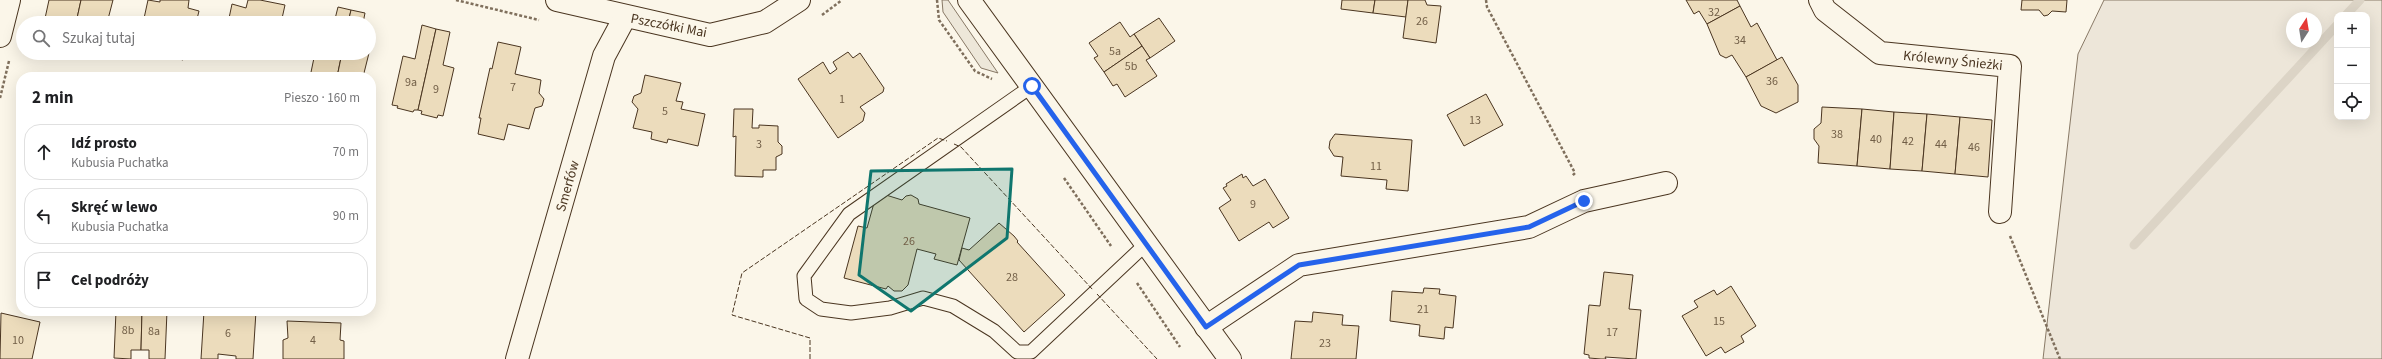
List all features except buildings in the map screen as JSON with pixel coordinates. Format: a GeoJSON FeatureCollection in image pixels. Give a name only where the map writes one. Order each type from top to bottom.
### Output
{"type":"FeatureCollection","features":[{"type":"Feature","properties":{"kind":"street"},"geometry":{"type":"LineString","coordinates":[[0,36],[9,0]]}},
{"type":"Feature","properties":{"kind":"street","name":"Pszczółki Mai"},"geometry":{"type":"LineString","coordinates":[[557,0],[710,35],[765,22],[799,0]]}},
{"type":"Feature","properties":{"kind":"street"},"geometry":{"type":"LineString","coordinates":[[969,0],[1230,359]]}},
{"type":"Feature","properties":{"kind":"street","name":"Królewny Śnieżki"},"geometry":{"type":"LineString","coordinates":[[1820,0],[1825,10],[1880,52],[2010,66],[2000,212]]}},
{"type":"Feature","properties":{"kind":"street","name":"Smerfów"},"geometry":{"type":"LineString","coordinates":[[517,359],[604,56],[626,17]]}},
{"type":"Feature","properties":{"kind":"street"},"geometry":{"type":"LineString","coordinates":[[1206,327],[1299,265],[1529,227],[1584,201],[1666,183]]}},
{"type":"Feature","properties":{"kind":"lane"},"geometry":{"type":"LineString","coordinates":[[1032,86],[849,214],[804,276],[806,299],[821,309],[851,313],[890,308],[923,298],[953,306],[994,331],[1017,352],[1031,352],[1146,244]]}},
{"type":"Feature","properties":{"kind":"path"},"geometry":{"type":"LineString","coordinates":[[937,0],[939,20],[975,71],[994,80],[1009,102]]}},
{"type":"Feature","properties":{"kind":"path"},"geometry":{"type":"LineString","coordinates":[[1486,0],[1487,7],[1575,173],[1569,177]]}},
{"type":"Feature","properties":{"kind":"path"},"geometry":{"type":"LineString","coordinates":[[1061,174],[1180,347]]}},
{"type":"Feature","properties":{"kind":"path"},"geometry":{"type":"LineString","coordinates":[[2000,212],[2060,359]]}},
{"type":"Feature","properties":{"kind":"highlighted area"},"geometry":{"type":"Polygon","coordinates":[[[1012,169],[1007,238],[911,311],[859,275],[871,171],[1012,169]]]}},
{"type":"Feature","properties":{"kind":"shaded area"},"geometry":{"type":"Polygon","coordinates":[[[942,0],[948,0],[998,73],[981,68],[943,12],[942,0]]]}},
{"type":"Feature","properties":{"kind":"shaded area"},"geometry":{"type":"Polygon","coordinates":[[[2104,0],[2382,0],[2382,359],[2043,359],[2078,54],[2104,0]]]}},
{"type":"Feature","properties":{"kind":"waterway"},"geometry":{"type":"LineString","coordinates":[[2349,12],[2360,0]]}},
{"type":"Feature","properties":{"kind":"waterway"},"geometry":{"type":"LineString","coordinates":[[2134,245],[2334,28]]}},
{"type":"Feature","properties":{"kind":"fence"},"geometry":{"type":"LineString","coordinates":[[810,359],[810,338],[732,315],[742,273],[938,138],[947,141]]}},
{"type":"Feature","properties":{"kind":"fence"},"geometry":{"type":"LineString","coordinates":[[954,144],[961,147],[1093,290]]}},
{"type":"Feature","properties":{"kind":"fence"},"geometry":{"type":"LineString","coordinates":[[1097,294],[1157,359]]}},
{"type":"Feature","properties":{"kind":"route"},"geometry":{"type":"LineString","coordinates":[[1032,86],[1206,327],[1299,265],[1529,227],[1584,201]]}}]}
